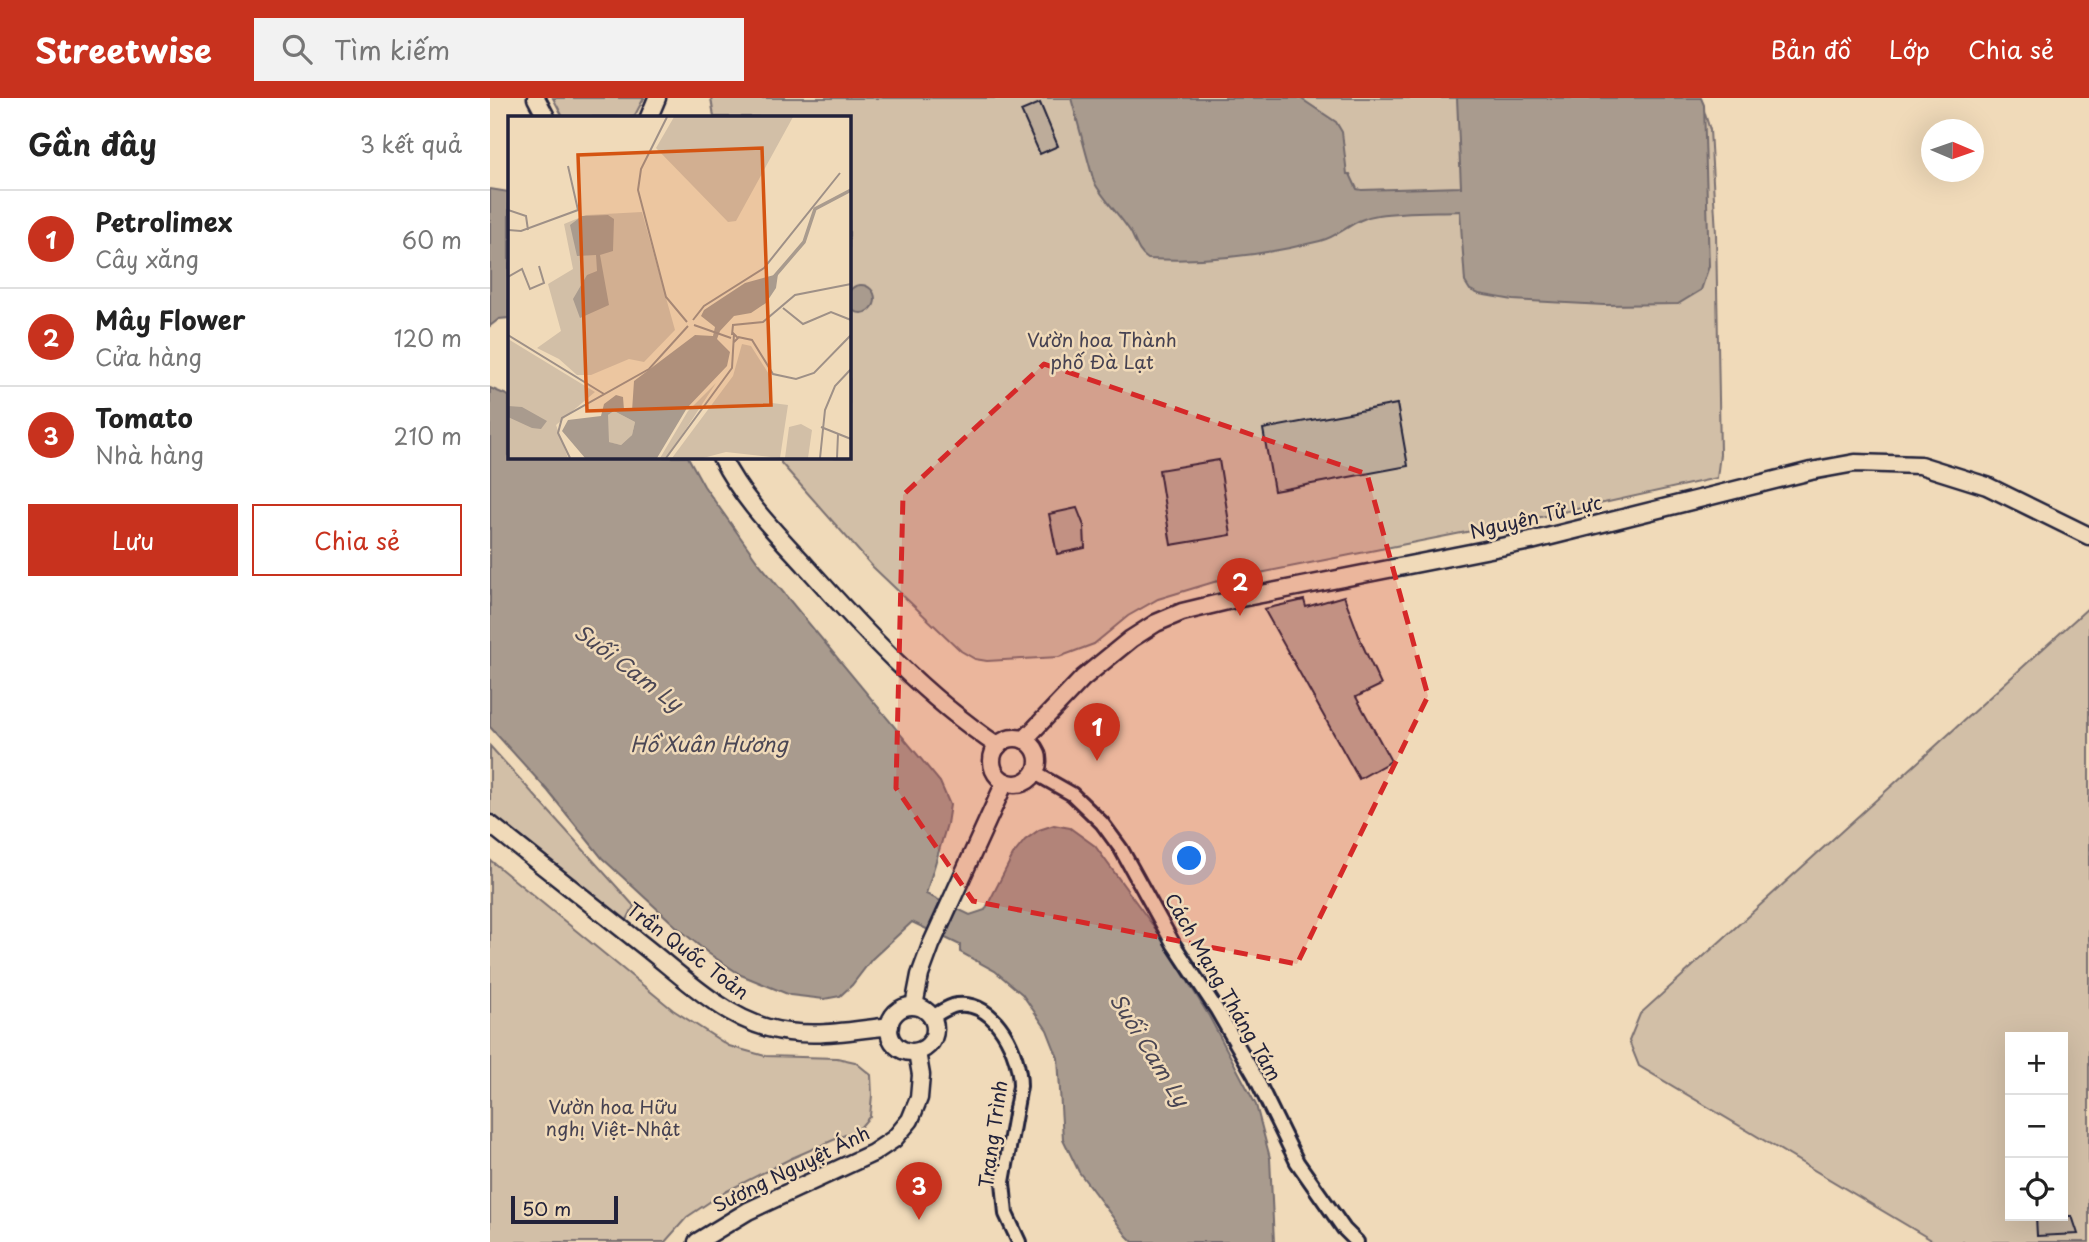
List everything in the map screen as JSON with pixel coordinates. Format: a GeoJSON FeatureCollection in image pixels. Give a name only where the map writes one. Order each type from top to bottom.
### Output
{"type":"FeatureCollection","features":[{"type":"Feature","properties":{"kind":"main road"},"geometry":{"type":"LineString","coordinates":[[536,98],[545,116]]}},
{"type":"Feature","properties":{"kind":"main road"},"geometry":{"type":"LineString","coordinates":[[649,116],[657,98]]}},
{"type":"Feature","properties":{"kind":"main road"},"geometry":{"type":"LineString","coordinates":[[722,458],[739,489],[765,521],[854,620],[907,674],[968,726],[998,746]]}},
{"type":"Feature","properties":{"kind":"main road","name":"Nguyên Tử Lực"},"geometry":{"type":"LineString","coordinates":[[1024,740],[1083,678],[1130,639],[1156,623],[1182,612],[1244,597],[1531,541],[1811,471],[1855,463],[1920,465],[1987,486],[2089,536]]}},
{"type":"Feature","properties":{"kind":"main road"},"geometry":{"type":"LineString","coordinates":[[1010,738],[1024,740],[1037,755],[1035,773],[1020,784],[1005,782],[999,778],[992,758],[998,746],[1010,738]]}},
{"type":"Feature","properties":{"kind":"main road"},"geometry":{"type":"LineString","coordinates":[[915,1006],[920,975],[931,945],[1005,782]]}},
{"type":"Feature","properties":{"kind":"main road","name":"Trần Quốc Toản"},"geometry":{"type":"LineString","coordinates":[[490,824],[677,972],[738,1015],[767,1027],[799,1033],[890,1026]]}},
{"type":"Feature","properties":{"kind":"main road"},"geometry":{"type":"LineString","coordinates":[[915,1006],[922,1007],[932,1017],[934,1035],[928,1046],[917,1052],[909,1052],[897,1046],[890,1033],[890,1026],[895,1013],[915,1006]]}},
{"type":"Feature","properties":{"kind":"main road","name":"Sương Nguyệt Ánh"},"geometry":{"type":"LineString","coordinates":[[697,1242],[748,1211],[873,1153],[894,1139],[910,1120],[919,1098],[921,1074],[917,1052]]}},
{"type":"Feature","properties":{"kind":"street","name":"Cách Mạng Tháng Tám"},"geometry":{"type":"LineString","coordinates":[[1035,773],[1072,794],[1102,823],[1121,849],[1174,945],[1217,1010],[1255,1076],[1297,1162],[1344,1229],[1357,1242]]}},
{"type":"Feature","properties":{"kind":"street","name":"Trạng Trình"},"geometry":{"type":"LineString","coordinates":[[932,1017],[956,1005],[985,1011],[996,1021],[1016,1058],[1020,1070],[1020,1086],[1005,1162],[1003,1196],[1006,1214],[1019,1242]]}},
{"type":"Feature","properties":{"kind":"highlighted area"},"geometry":{"type":"Polygon","coordinates":[[[1044,364],[1367,474],[1428,696],[1297,964],[973,901],[896,788],[903,495],[1044,364]]]}},
{"type":"Feature","properties":{"kind":"green space"},"geometry":{"type":"Polygon","coordinates":[[[553,98],[644,98],[635,116],[562,116],[553,98]]]}},
{"type":"Feature","properties":{"kind":"green space","name":"Vườn hoa Thành phố Đà Lạt"},"geometry":{"type":"Polygon","coordinates":[[[711,98],[1700,98],[1710,130],[1716,233],[1720,454],[1717,478],[1527,520],[1214,582],[1158,599],[1128,616],[1094,644],[1059,657],[987,661],[975,659],[961,651],[873,567],[781,463],[781,458],[850,458],[850,116],[714,116],[711,98]]]}},
{"type":"Feature","properties":{"kind":"green space"},"geometry":{"type":"Polygon","coordinates":[[[2089,607],[2089,1242],[1935,1242],[1639,1066],[1629,1041],[1640,1014],[2089,607]]]}},
{"type":"Feature","properties":{"kind":"green space"},"geometry":{"type":"Polygon","coordinates":[[[490,746],[634,906],[626,922],[490,820],[490,746]]]}},
{"type":"Feature","properties":{"kind":"green space","name":"Vườn hoa Hữu nghị Việt-Nhật"},"geometry":{"type":"Polygon","coordinates":[[[490,860],[673,1010],[729,1046],[765,1056],[837,1058],[855,1062],[871,1075],[870,1116],[859,1129],[792,1158],[723,1193],[687,1217],[665,1242],[490,1242],[490,860]]]}},
{"type":"Feature","properties":{"kind":"water"},"geometry":{"type":"Polygon","coordinates":[[[1071,98],[1300,98],[1336,122],[1342,132],[1347,174],[1350,174],[1357,189],[1362,190],[1461,187],[1457,98],[1701,98],[1704,105],[1709,266],[1701,290],[1678,304],[1604,305],[1513,300],[1479,294],[1470,290],[1465,282],[1460,211],[1378,215],[1355,223],[1328,239],[1256,254],[1148,259],[1141,253],[1130,231],[1094,182],[1071,98]]]}},
{"type":"Feature","properties":{"kind":"water"},"geometry":{"type":"Polygon","coordinates":[[[490,189],[508,192],[508,318],[499,319],[490,326],[490,189]]]}},
{"type":"Feature","properties":{"kind":"water"},"geometry":{"type":"Polygon","coordinates":[[[866,286],[874,294],[871,309],[861,313],[851,309],[851,289],[866,286]]]}},
{"type":"Feature","properties":{"kind":"water","name":"Hồ Xuân Hương"},"geometry":{"type":"Polygon","coordinates":[[[490,388],[508,396],[508,458],[689,458],[704,486],[758,562],[940,782],[950,805],[926,894],[970,915],[985,910],[1013,855],[1025,840],[1039,830],[1054,825],[1070,828],[1095,846],[1157,931],[1209,1016],[1256,1105],[1270,1158],[1274,1242],[1133,1242],[1079,1172],[1063,1139],[1058,1058],[1047,1030],[1022,994],[995,971],[960,952],[960,945],[912,922],[872,959],[840,996],[824,999],[790,995],[741,975],[679,929],[602,858],[548,791],[490,727],[490,388]]]}},
{"type":"Feature","properties":{"kind":"building"},"geometry":{"type":"Polygon","coordinates":[[[1040,103],[1058,146],[1040,154],[1021,111],[1040,103]]]}},
{"type":"Feature","properties":{"kind":"building"},"geometry":{"type":"Polygon","coordinates":[[[1397,404],[1408,466],[1274,491],[1263,429],[1397,404]]]}},
{"type":"Feature","properties":{"kind":"building"},"geometry":{"type":"Polygon","coordinates":[[[1219,460],[1231,535],[1171,545],[1159,470],[1219,460]]]}},
{"type":"Feature","properties":{"kind":"building"},"geometry":{"type":"Polygon","coordinates":[[[1077,508],[1084,526],[1085,548],[1057,554],[1049,514],[1077,508]]]}},
{"type":"Feature","properties":{"kind":"building"},"geometry":{"type":"Polygon","coordinates":[[[1344,596],[1381,685],[1356,697],[1391,761],[1359,779],[1264,609],[1304,600],[1306,607],[1344,596]]]}},
{"type":"Feature","properties":{"kind":"building"},"geometry":{"type":"Polygon","coordinates":[[[2068,1216],[2072,1216],[2078,1234],[2037,1236],[2036,1221],[2068,1221],[2068,1216]]]}},
{"type":"Feature","properties":{"kind":"place","name":"Mây Flower"},"geometry":{"type":"Point","coordinates":[1240,616]}},
{"type":"Feature","properties":{"kind":"place","name":"Petrolimex"},"geometry":{"type":"Point","coordinates":[1097,761]}},
{"type":"Feature","properties":{"kind":"place","name":"Tomato"},"geometry":{"type":"Point","coordinates":[919,1220]}},
{"type":"Feature","properties":{"kind":"water label","name":"Suối Cam Ly"},"geometry":{"type":"Point","coordinates":[628,668]}},
{"type":"Feature","properties":{"kind":"water label","name":"Suối Cam Ly"},"geometry":{"type":"Point","coordinates":[1149,1050]}}]}
